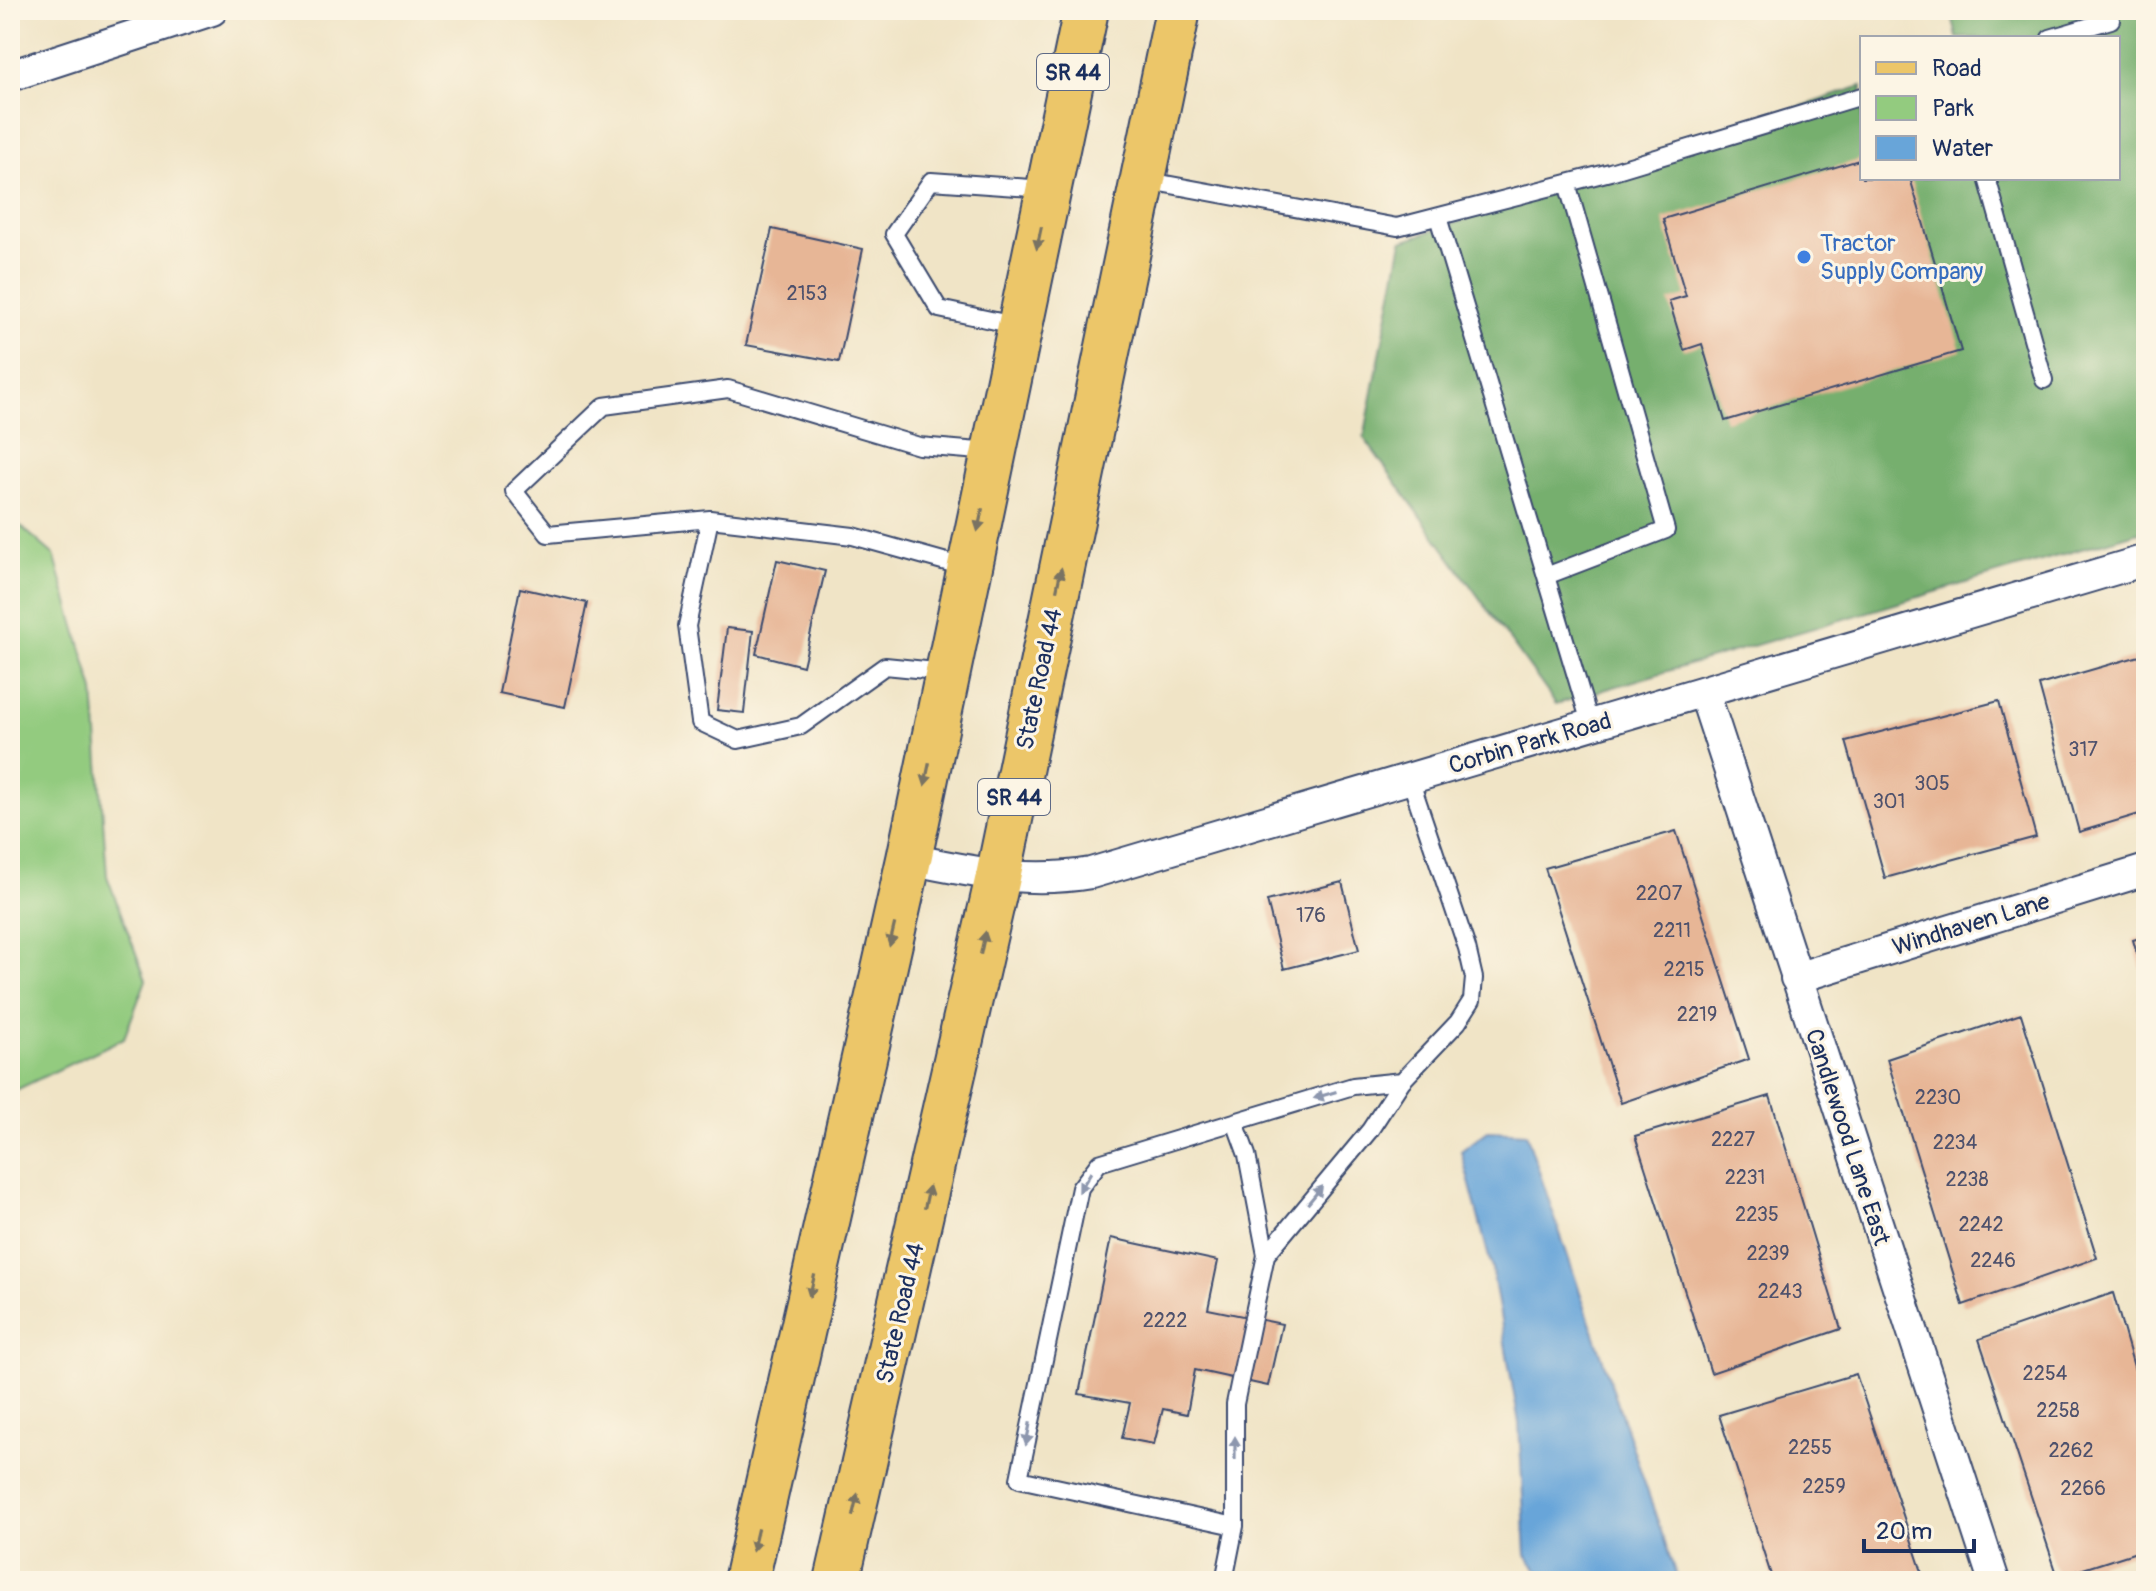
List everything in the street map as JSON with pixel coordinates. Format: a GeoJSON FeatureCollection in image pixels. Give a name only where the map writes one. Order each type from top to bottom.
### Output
{"type":"FeatureCollection","features":[{"type":"Feature","properties":{"kind":"main road","name":"SR 44"},"geometry":{"type":"LineString","coordinates":[[746,1581],[909,859],[1086,10]]}},
{"type":"Feature","properties":{"kind":"main road","name":"State Road 44"},"geometry":{"type":"LineString","coordinates":[[837,1581],[998,877],[1178,10]]}},
{"type":"Feature","properties":{"kind":"street"},"geometry":{"type":"LineString","coordinates":[[10,76],[212,10]]}},
{"type":"Feature","properties":{"kind":"street","name":"Corbin Park Road"},"geometry":{"type":"LineString","coordinates":[[909,859],[998,877],[1051,880],[1091,873],[2146,560]]}},
{"type":"Feature","properties":{"kind":"street","name":"Candlewood Lane East"},"geometry":{"type":"LineString","coordinates":[[1704,692],[1994,1581]]}},
{"type":"Feature","properties":{"kind":"street","name":"Windhaven Lane"},"geometry":{"type":"LineString","coordinates":[[1796,978],[2146,870]]}},
{"type":"Feature","properties":{"kind":"lane"},"geometry":{"type":"LineString","coordinates":[[2057,36],[2111,20]]}},
{"type":"Feature","properties":{"kind":"lane"},"geometry":{"type":"LineString","coordinates":[[1142,180],[1397,227],[1567,183],[1860,97]]}},
{"type":"Feature","properties":{"kind":"lane"},"geometry":{"type":"LineString","coordinates":[[1988,180],[2044,380]]}},
{"type":"Feature","properties":{"kind":"lane"},"geometry":{"type":"LineString","coordinates":[[1020,327],[939,309],[894,234],[931,181],[1049,189]]}},
{"type":"Feature","properties":{"kind":"lane"},"geometry":{"type":"LineString","coordinates":[[1546,576],[1666,530],[1567,183]]}},
{"type":"Feature","properties":{"kind":"lane"},"geometry":{"type":"LineString","coordinates":[[1438,217],[1591,726]]}},
{"type":"Feature","properties":{"kind":"lane"},"geometry":{"type":"LineString","coordinates":[[970,569],[853,536],[710,519],[548,534],[514,491],[604,406],[728,389],[919,446],[994,452]]}},
{"type":"Feature","properties":{"kind":"lane"},"geometry":{"type":"LineString","coordinates":[[710,519],[687,626],[700,722],[738,740],[801,726],[885,666],[948,672]]}},
{"type":"Feature","properties":{"kind":"lane"},"geometry":{"type":"LineString","coordinates":[[1266,1255],[1370,1130],[1402,1081],[1458,1022],[1472,1000],[1474,978],[1467,948],[1410,779]]}},
{"type":"Feature","properties":{"kind":"lane"},"geometry":{"type":"LineString","coordinates":[[1235,1526],[1019,1479],[1071,1219],[1088,1174],[1099,1163],[1353,1086],[1402,1081]]}},
{"type":"Feature","properties":{"kind":"lane"},"geometry":{"type":"LineString","coordinates":[[1224,1581],[1235,1526],[1235,1404],[1266,1255],[1247,1155],[1235,1122]]}},
{"type":"Feature","properties":{"kind":"green space"},"geometry":{"type":"Polygon","coordinates":[[[1951,10],[2146,10],[2146,530],[1556,704],[1364,438],[1402,241],[1860,87],[1860,180],[2120,180],[2120,36],[1957,36],[1951,10]]]}},
{"type":"Feature","properties":{"kind":"green space"},"geometry":{"type":"Polygon","coordinates":[[[10,517],[54,555],[94,691],[107,876],[146,980],[124,1038],[10,1093],[10,517]]]}},
{"type":"Feature","properties":{"kind":"water"},"geometry":{"type":"Polygon","coordinates":[[[1488,1131],[1526,1133],[1678,1581],[1546,1581],[1526,1555],[1519,1423],[1492,1269],[1461,1151],[1488,1131]]]}},
{"type":"Feature","properties":{"kind":"building","name":"Tractor Supply Company"},"geometry":{"type":"Polygon","coordinates":[[[1860,160],[1860,180],[1911,180],[1961,351],[1725,421],[1702,344],[1684,350],[1669,301],[1686,296],[1663,219],[1860,160]]]}},
{"type":"Feature","properties":{"kind":"building"},"geometry":{"type":"Polygon","coordinates":[[[772,229],[863,249],[839,362],[746,345],[772,229]]]}},
{"type":"Feature","properties":{"kind":"building"},"geometry":{"type":"Polygon","coordinates":[[[777,560],[825,571],[803,666],[756,654],[777,560]]]}},
{"type":"Feature","properties":{"kind":"building"},"geometry":{"type":"Polygon","coordinates":[[[520,588],[587,603],[565,707],[499,693],[520,588]]]}},
{"type":"Feature","properties":{"kind":"building"},"geometry":{"type":"Polygon","coordinates":[[[727,628],[753,631],[744,713],[717,710],[727,628]]]}},
{"type":"Feature","properties":{"kind":"building"},"geometry":{"type":"Polygon","coordinates":[[[2146,654],[2146,812],[2079,832],[2039,685],[2146,654]]]}},
{"type":"Feature","properties":{"kind":"building"},"geometry":{"type":"Polygon","coordinates":[[[1999,701],[2036,837],[1885,878],[1846,741],[1999,701]]]}},
{"type":"Feature","properties":{"kind":"building"},"geometry":{"type":"Polygon","coordinates":[[[1676,831],[1749,1059],[1621,1103],[1545,868],[1676,831]]]}},
{"type":"Feature","properties":{"kind":"building"},"geometry":{"type":"Polygon","coordinates":[[[1342,882],[1359,950],[1284,969],[1267,901],[1342,882]]]}},
{"type":"Feature","properties":{"kind":"building"},"geometry":{"type":"Polygon","coordinates":[[[2146,936],[2146,982],[2145,982],[2133,940],[2146,936]]]}},
{"type":"Feature","properties":{"kind":"building"},"geometry":{"type":"Polygon","coordinates":[[[2021,1014],[2097,1258],[1963,1305],[1887,1059],[2021,1014]]]}},
{"type":"Feature","properties":{"kind":"building"},"geometry":{"type":"Polygon","coordinates":[[[1770,1096],[1841,1329],[1711,1373],[1635,1136],[1770,1096]]]}},
{"type":"Feature","properties":{"kind":"building"},"geometry":{"type":"Polygon","coordinates":[[[1111,1238],[1218,1261],[1208,1309],[1282,1324],[1268,1386],[1195,1370],[1187,1414],[1163,1409],[1154,1444],[1122,1438],[1130,1403],[1079,1394],[1111,1238]]]}},
{"type":"Feature","properties":{"kind":"building"},"geometry":{"type":"Polygon","coordinates":[[[2113,1293],[2146,1409],[2146,1549],[2058,1577],[1979,1339],[2113,1293]]]}},
{"type":"Feature","properties":{"kind":"building"},"geometry":{"type":"Polygon","coordinates":[[[1856,1374],[1925,1581],[1773,1581],[1719,1415],[1856,1374]]]}},
{"type":"Feature","properties":{"kind":"place","name":"Tractor Supply Company"},"geometry":{"type":"Point","coordinates":[1804,257]}}]}
